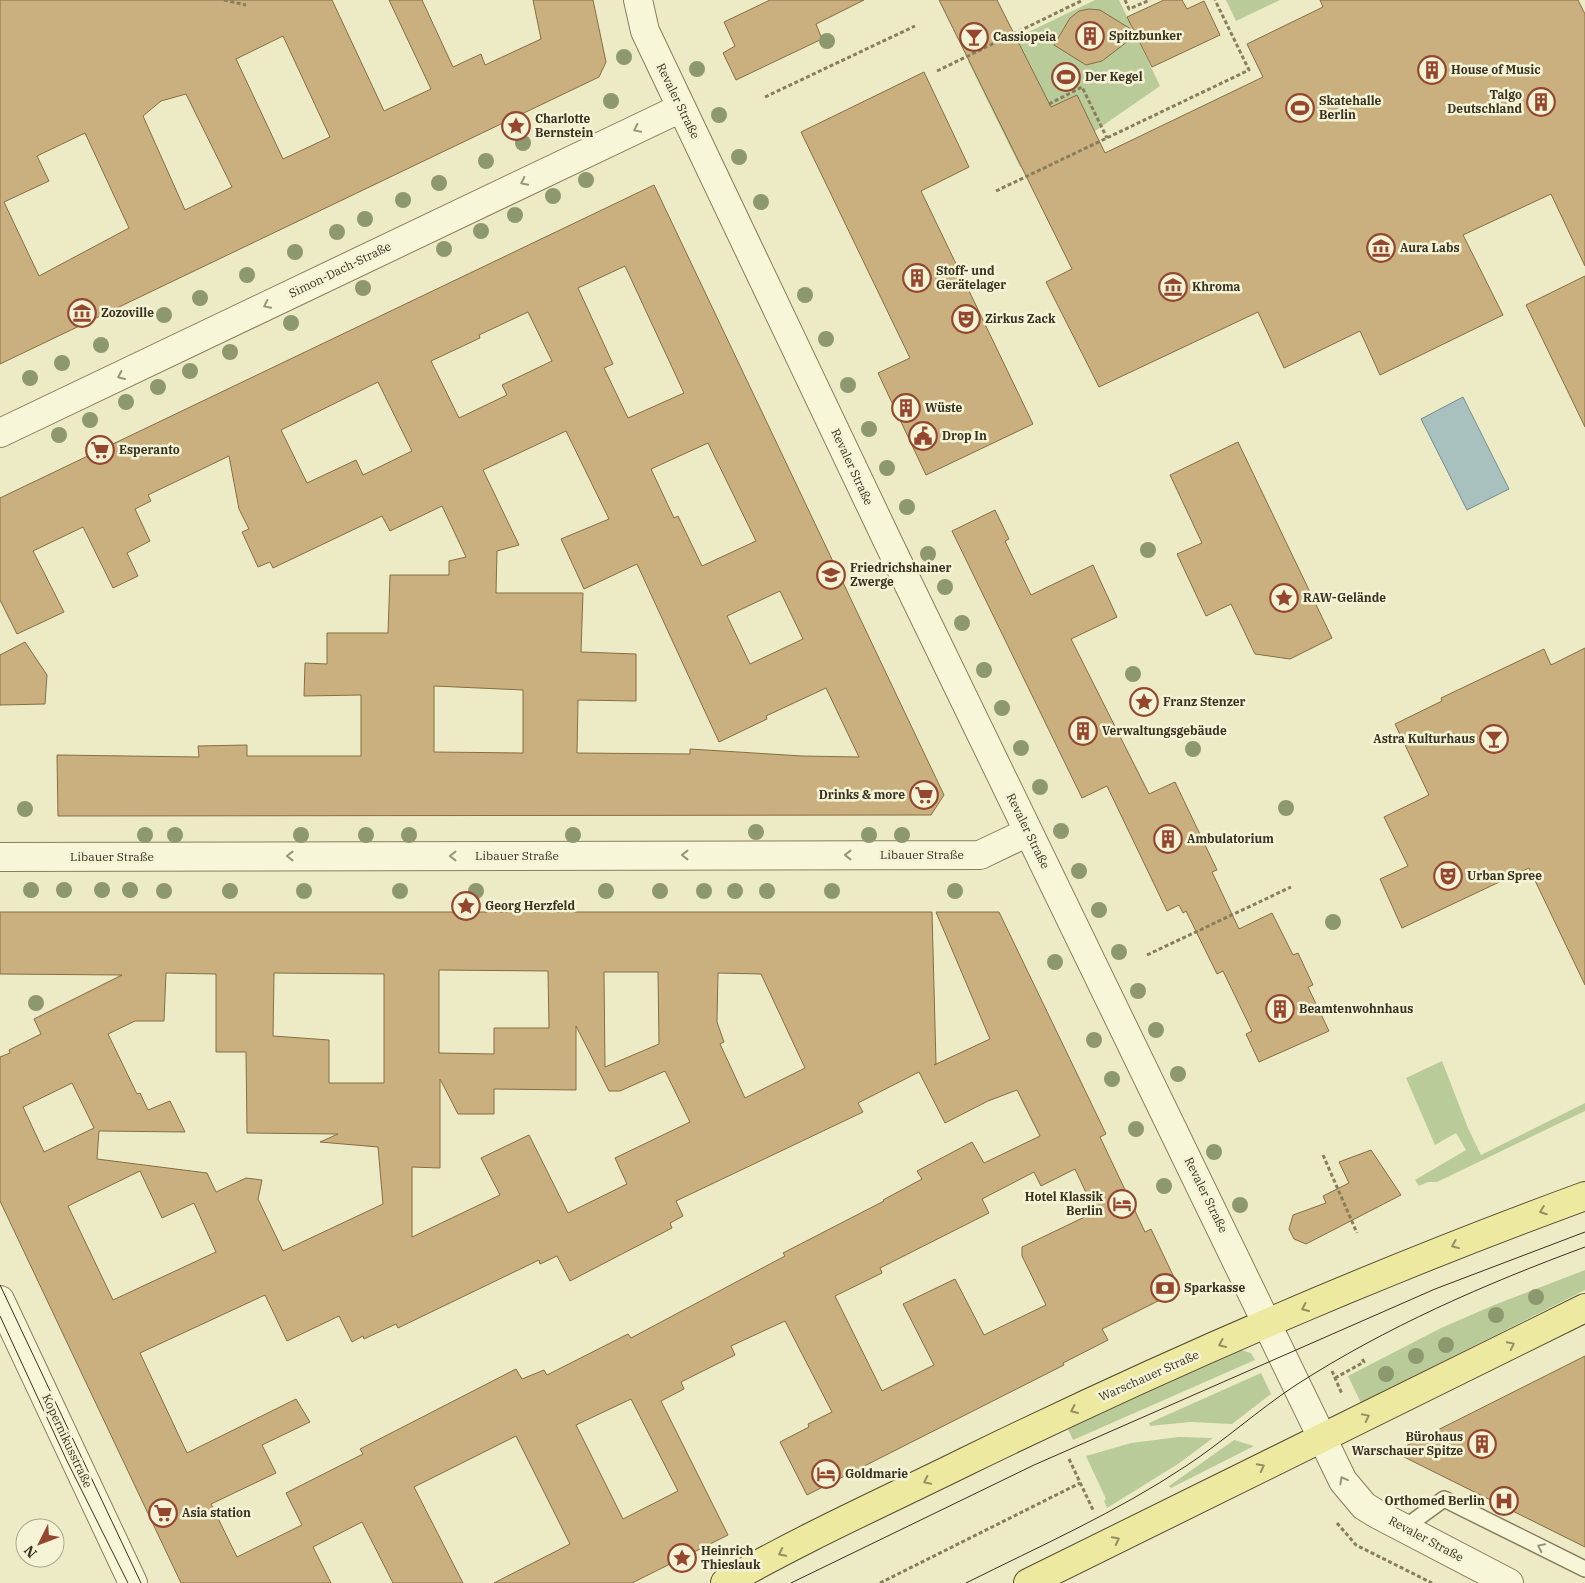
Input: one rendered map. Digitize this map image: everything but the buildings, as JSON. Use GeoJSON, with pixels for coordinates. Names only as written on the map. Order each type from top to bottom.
{"type":"FeatureCollection","features":[{"type":"Feature","properties":{"kind":"main road","name":"Warschauer Straße"},"geometry":{"type":"LineString","coordinates":[[725,1583],[814,1536],[1051,1420],[1267,1325],[1500,1227],[1585,1196]]}},
{"type":"Feature","properties":{"kind":"main road"},"geometry":{"type":"LineString","coordinates":[[1028,1583],[1585,1308]]}},
{"type":"Feature","properties":{"kind":"street","name":"Revaler Straße"},"geometry":{"type":"LineString","coordinates":[[638,0],[645,31],[681,108],[1028,832],[1349,1490],[1364,1506],[1509,1583]]}},
{"type":"Feature","properties":{"kind":"street","name":"Simon-Dach-Straße"},"geometry":{"type":"LineString","coordinates":[[0,434],[681,108]]}},
{"type":"Feature","properties":{"kind":"street","name":"Libauer Straße"},"geometry":{"type":"LineString","coordinates":[[0,857],[980,856],[1028,832]]}},
{"type":"Feature","properties":{"kind":"street","name":"Kopernikusstraße"},"geometry":{"type":"LineString","coordinates":[[0,1300],[134,1583]]}},
{"type":"Feature","properties":{"kind":"lane"},"geometry":{"type":"LineString","coordinates":[[1404,1528],[1444,1499],[1585,1569]]}},
{"type":"Feature","properties":{"kind":"path"},"geometry":{"type":"LineString","coordinates":[[224,0],[246,4]]}},
{"type":"Feature","properties":{"kind":"path"},"geometry":{"type":"LineString","coordinates":[[937,70],[1083,0]]}},
{"type":"Feature","properties":{"kind":"path"},"geometry":{"type":"LineString","coordinates":[[1125,0],[1129,9],[1150,0]]}},
{"type":"Feature","properties":{"kind":"path"},"geometry":{"type":"LineString","coordinates":[[996,191],[1249,70],[1215,0]]}},
{"type":"Feature","properties":{"kind":"path"},"geometry":{"type":"LineString","coordinates":[[765,97],[915,26]]}},
{"type":"Feature","properties":{"kind":"path"},"geometry":{"type":"LineString","coordinates":[[1050,104],[1082,87],[1107,138]]}},
{"type":"Feature","properties":{"kind":"path"},"geometry":{"type":"LineString","coordinates":[[1147,955],[1290,887]]}},
{"type":"Feature","properties":{"kind":"path"},"geometry":{"type":"LineString","coordinates":[[1323,1155],[1357,1233]]}},
{"type":"Feature","properties":{"kind":"path"},"geometry":{"type":"LineString","coordinates":[[1335,1378],[1364,1362],[1361,1357]]}},
{"type":"Feature","properties":{"kind":"path"},"geometry":{"type":"LineString","coordinates":[[1332,1371],[1346,1401]]}},
{"type":"Feature","properties":{"kind":"path"},"geometry":{"type":"LineString","coordinates":[[1068,1459],[1094,1512]]}},
{"type":"Feature","properties":{"kind":"path"},"geometry":{"type":"LineString","coordinates":[[880,1583],[1080,1483]]}},
{"type":"Feature","properties":{"kind":"green space","name":"Der Kegel"},"geometry":{"type":"Polygon","coordinates":[[[1095,0],[1119,0],[1160,86],[1095,131],[1020,167],[968,61],[1095,0]]]}},
{"type":"Feature","properties":{"kind":"green space"},"geometry":{"type":"Polygon","coordinates":[[[1226,0],[1280,0],[1236,21],[1226,0]]]}},
{"type":"Feature","properties":{"kind":"green space"},"geometry":{"type":"Polygon","coordinates":[[[1442,1061],[1468,1128],[1481,1155],[1585,1103],[1585,1111],[1437,1182],[1428,1182],[1419,1186],[1415,1180],[1466,1150],[1456,1133],[1435,1145],[1406,1078],[1442,1061]]]}},
{"type":"Feature","properties":{"kind":"green space"},"geometry":{"type":"Polygon","coordinates":[[[1585,1270],[1585,1290],[1361,1403],[1348,1376],[1441,1328],[1494,1305],[1585,1270]]]}},
{"type":"Feature","properties":{"kind":"green space"},"geometry":{"type":"Polygon","coordinates":[[[1241,1350],[1251,1353],[1255,1360],[1073,1440],[1067,1427],[1241,1350]]]}},
{"type":"Feature","properties":{"kind":"green space"},"geometry":{"type":"Polygon","coordinates":[[[1261,1373],[1271,1394],[1232,1424],[1190,1422],[1150,1426],[1149,1423],[1261,1373]]]}},
{"type":"Feature","properties":{"kind":"green space"},"geometry":{"type":"Polygon","coordinates":[[[1179,1437],[1213,1438],[1178,1464],[1107,1508],[1104,1501],[1106,1499],[1086,1456],[1131,1443],[1179,1437]]]}},
{"type":"Feature","properties":{"kind":"green space"},"geometry":{"type":"Polygon","coordinates":[[[1234,1440],[1254,1446],[1171,1488],[1169,1486],[1234,1440]]]}},
{"type":"Feature","properties":{"kind":"water"},"geometry":{"type":"Polygon","coordinates":[[[1463,397],[1509,489],[1467,510],[1421,419],[1463,397]]]}},
{"type":"Feature","properties":{"kind":"tram line"},"geometry":{"type":"LineString","coordinates":[[791,1583],[1034,1465],[1435,1289],[1585,1232]]}},
{"type":"Feature","properties":{"kind":"tram line"},"geometry":{"type":"LineString","coordinates":[[966,1583],[1078,1528],[1160,1483],[1296,1385],[1365,1344],[1473,1292],[1585,1247]]}},
{"type":"Feature","properties":{"kind":"tram line"},"geometry":{"type":"LineString","coordinates":[[0,1285],[141,1583]]}},
{"type":"Feature","properties":{"kind":"tram line"},"geometry":{"type":"LineString","coordinates":[[0,1316],[67,1461],[128,1583]]}},
{"type":"Feature","properties":{"kind":"place","name":"Spitzbunker"},"geometry":{"type":"Point","coordinates":[1090,36]}},
{"type":"Feature","properties":{"kind":"place","name":"Cassiopeia"},"geometry":{"type":"Point","coordinates":[974,37]}},
{"type":"Feature","properties":{"kind":"place","name":"House of Music"},"geometry":{"type":"Point","coordinates":[1432,70]}},
{"type":"Feature","properties":{"kind":"place","name":"Der Kegel"},"geometry":{"type":"Point","coordinates":[1066,77]}},
{"type":"Feature","properties":{"kind":"place","name":"Talgo Deutschland"},"geometry":{"type":"Point","coordinates":[1541,102]}},
{"type":"Feature","properties":{"kind":"place","name":"Skatehalle Berlin"},"geometry":{"type":"Point","coordinates":[1300,108]}},
{"type":"Feature","properties":{"kind":"place","name":"Charlotte Bernstein"},"geometry":{"type":"Point","coordinates":[516,126]}},
{"type":"Feature","properties":{"kind":"place","name":"Aura Labs"},"geometry":{"type":"Point","coordinates":[1381,248]}},
{"type":"Feature","properties":{"kind":"place","name":"Stoff- und Gerätelager"},"geometry":{"type":"Point","coordinates":[917,278]}},
{"type":"Feature","properties":{"kind":"place","name":"Khroma"},"geometry":{"type":"Point","coordinates":[1173,287]}},
{"type":"Feature","properties":{"kind":"place","name":"Zozoville"},"geometry":{"type":"Point","coordinates":[82,313]}},
{"type":"Feature","properties":{"kind":"place","name":"Zirkus Zack"},"geometry":{"type":"Point","coordinates":[966,319]}},
{"type":"Feature","properties":{"kind":"place","name":"Wüste"},"geometry":{"type":"Point","coordinates":[906,408]}},
{"type":"Feature","properties":{"kind":"place","name":"Drop In"},"geometry":{"type":"Point","coordinates":[923,436]}},
{"type":"Feature","properties":{"kind":"place","name":"Esperanto"},"geometry":{"type":"Point","coordinates":[100,450]}},
{"type":"Feature","properties":{"kind":"place","name":"Friedrichshainer Zwerge"},"geometry":{"type":"Point","coordinates":[831,575]}},
{"type":"Feature","properties":{"kind":"place","name":"RAW-Gelände"},"geometry":{"type":"Point","coordinates":[1284,598]}},
{"type":"Feature","properties":{"kind":"place","name":"Franz Stenzer"},"geometry":{"type":"Point","coordinates":[1144,702]}},
{"type":"Feature","properties":{"kind":"place","name":"Verwaltungsgebäude"},"geometry":{"type":"Point","coordinates":[1083,731]}},
{"type":"Feature","properties":{"kind":"place","name":"Astra Kulturhaus"},"geometry":{"type":"Point","coordinates":[1494,739]}},
{"type":"Feature","properties":{"kind":"place","name":"Drinks & more"},"geometry":{"type":"Point","coordinates":[924,795]}},
{"type":"Feature","properties":{"kind":"place","name":"Ambulatorium"},"geometry":{"type":"Point","coordinates":[1168,839]}},
{"type":"Feature","properties":{"kind":"place","name":"Urban Spree"},"geometry":{"type":"Point","coordinates":[1448,876]}},
{"type":"Feature","properties":{"kind":"place","name":"Georg Herzfeld"},"geometry":{"type":"Point","coordinates":[466,906]}},
{"type":"Feature","properties":{"kind":"place","name":"Beamtenwohnhaus"},"geometry":{"type":"Point","coordinates":[1280,1009]}},
{"type":"Feature","properties":{"kind":"place","name":"Hotel Klassik Berlin"},"geometry":{"type":"Point","coordinates":[1122,1204]}},
{"type":"Feature","properties":{"kind":"place","name":"Sparkasse"},"geometry":{"type":"Point","coordinates":[1165,1288]}},
{"type":"Feature","properties":{"kind":"place","name":"Bürohaus Warschauer Spitze"},"geometry":{"type":"Point","coordinates":[1482,1444]}},
{"type":"Feature","properties":{"kind":"place","name":"Goldmarie"},"geometry":{"type":"Point","coordinates":[826,1474]}},
{"type":"Feature","properties":{"kind":"place","name":"Orthomed Berlin"},"geometry":{"type":"Point","coordinates":[1504,1501]}},
{"type":"Feature","properties":{"kind":"place","name":"Asia station"},"geometry":{"type":"Point","coordinates":[163,1513]}},
{"type":"Feature","properties":{"kind":"place","name":"Heinrich Thieslauk"},"geometry":{"type":"Point","coordinates":[682,1558]}}]}
